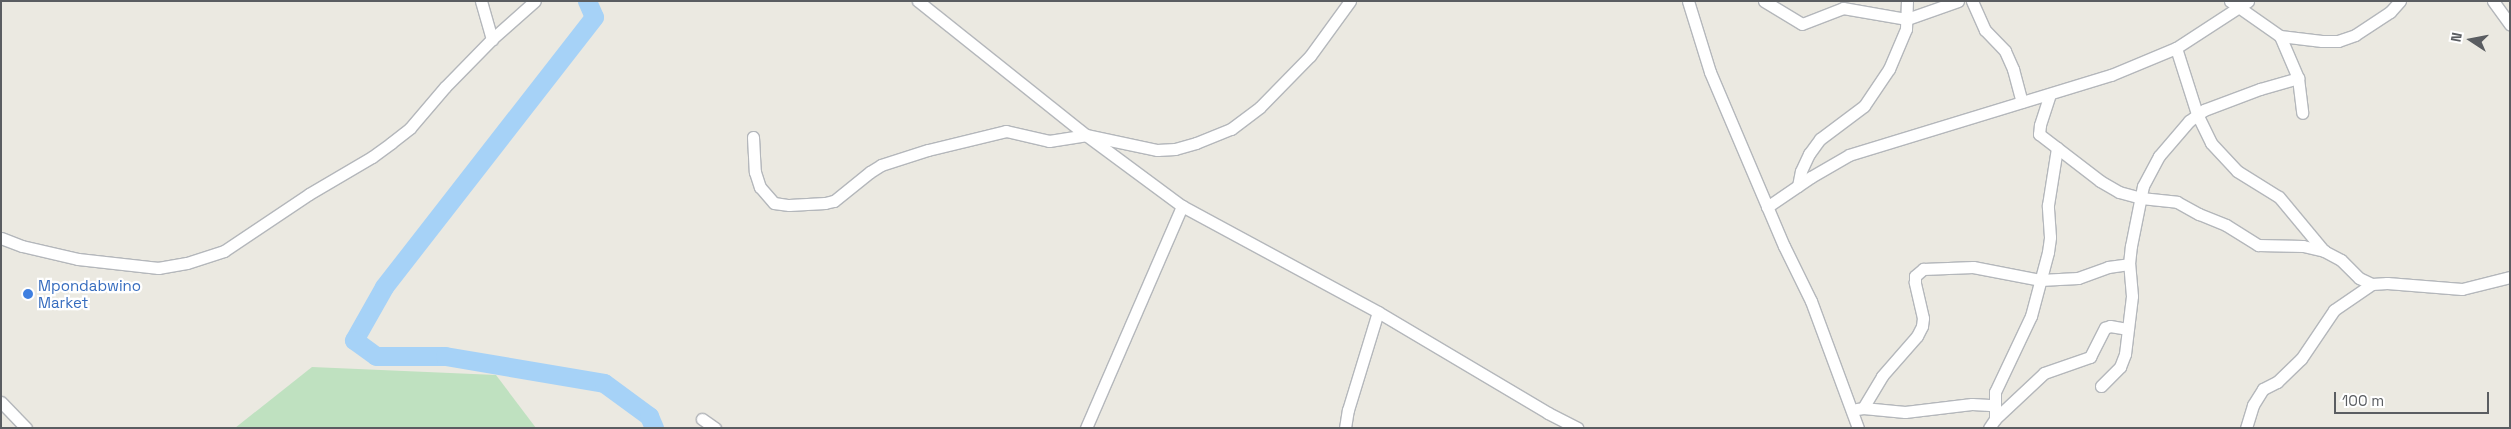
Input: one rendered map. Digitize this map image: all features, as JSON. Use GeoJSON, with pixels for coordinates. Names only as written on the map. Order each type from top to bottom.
{"type":"FeatureCollection","features":[{"type":"Feature","properties":{"kind":"street"},"geometry":{"type":"LineString","coordinates":[[481,1],[492,39]]}},
{"type":"Feature","properties":{"kind":"street"},"geometry":{"type":"LineString","coordinates":[[1,238],[22,246],[78,259],[129,266],[171,267],[216,255],[249,236],[310,194],[372,158],[390,144],[410,128],[445,87],[492,39],[535,1]]}},
{"type":"Feature","properties":{"kind":"street"},"geometry":{"type":"LineString","coordinates":[[918,1],[1086,135],[1182,206],[1378,312],[1548,413],[1577,428]]}},
{"type":"Feature","properties":{"kind":"street"},"geometry":{"type":"LineString","coordinates":[[753,137],[755,172],[760,187],[774,203],[789,205],[834,201],[881,165],[928,150],[1006,131],[1049,141],[1086,135],[1166,150],[1196,143],[1231,129],[1260,107],[1310,56],[1350,1]]}},
{"type":"Feature","properties":{"kind":"street"},"geometry":{"type":"LineString","coordinates":[[1688,1],[1710,72],[1767,207],[1811,301],[1858,409],[1858,428]]}},
{"type":"Feature","properties":{"kind":"street"},"geometry":{"type":"LineString","coordinates":[[1764,1],[1802,24],[1843,8],[1907,19],[1958,1]]}},
{"type":"Feature","properties":{"kind":"street"},"geometry":{"type":"LineString","coordinates":[[1798,186],[1804,162],[1820,139],[1855,115],[1871,97],[1890,69],[1902,40],[1907,19],[1907,1]]}},
{"type":"Feature","properties":{"kind":"street"},"geometry":{"type":"LineString","coordinates":[[1972,1],[1985,30],[2002,47],[2010,60],[2022,102]]}},
{"type":"Feature","properties":{"kind":"street"},"geometry":{"type":"LineString","coordinates":[[2280,36],[2338,40],[2355,35],[2390,12],[2400,1]]}},
{"type":"Feature","properties":{"kind":"street"},"geometry":{"type":"LineString","coordinates":[[2493,1],[2510,24]]}},
{"type":"Feature","properties":{"kind":"street"},"geometry":{"type":"LineString","coordinates":[[1767,207],[1849,156],[2111,75],[2176,48],[2239,3],[2280,36],[2298,78],[2302,113]]}},
{"type":"Feature","properties":{"kind":"street"},"geometry":{"type":"LineString","coordinates":[[2176,48],[2197,114],[2211,143],[2236,171],[2279,197],[2310,237],[2324,251]]}},
{"type":"Feature","properties":{"kind":"street"},"geometry":{"type":"LineString","coordinates":[[2102,386],[2123,362],[2132,296],[2129,264],[2146,178],[2159,156],[2171,140],[2197,114],[2218,103],[2298,78]]}},
{"type":"Feature","properties":{"kind":"street"},"geometry":{"type":"LineString","coordinates":[[2050,94],[2038,130],[2042,137],[2109,187],[2128,196],[2178,202],[2199,214],[2226,225],[2258,245],[2303,246],[2324,251],[2341,260],[2359,278],[2372,284],[2387,283],[2462,289],[2510,277]]}},
{"type":"Feature","properties":{"kind":"street"},"geometry":{"type":"LineString","coordinates":[[1992,423],[1998,385],[2031,316],[2040,280],[2050,237],[2048,205],[2057,148]]}},
{"type":"Feature","properties":{"kind":"street"},"geometry":{"type":"LineString","coordinates":[[1086,428],[1182,206]]}},
{"type":"Feature","properties":{"kind":"street"},"geometry":{"type":"LineString","coordinates":[[1858,409],[1882,376],[1917,336],[1922,326],[1923,318],[1915,282],[1919,272],[1930,268],[1973,268],[2040,280],[2078,278],[2108,267],[2129,264]]}},
{"type":"Feature","properties":{"kind":"street"},"geometry":{"type":"LineString","coordinates":[[2246,428],[2253,405],[2263,389],[2277,382],[2301,359],[2334,310],[2372,284]]}},
{"type":"Feature","properties":{"kind":"street"},"geometry":{"type":"LineString","coordinates":[[1345,428],[1348,410],[1378,312]]}},
{"type":"Feature","properties":{"kind":"street"},"geometry":{"type":"LineString","coordinates":[[1992,423],[2044,373],[2090,357],[2105,328],[2110,326],[2128,329]]}},
{"type":"Feature","properties":{"kind":"street"},"geometry":{"type":"LineString","coordinates":[[1,402],[26,428]]}},
{"type":"Feature","properties":{"kind":"street"},"geometry":{"type":"LineString","coordinates":[[1858,409],[1905,412],[1972,404],[1994,404]]}},
{"type":"Feature","properties":{"kind":"street"},"geometry":{"type":"LineString","coordinates":[[702,419],[715,428]]}},
{"type":"Feature","properties":{"kind":"green space"},"geometry":{"type":"Polygon","coordinates":[[[312,367],[496,375],[536,428],[235,428],[312,367]]]}},
{"type":"Feature","properties":{"kind":"waterway"},"geometry":{"type":"LineString","coordinates":[[587,1],[594,17],[384,287],[354,340],[376,356],[445,356],[604,383],[649,416],[654,428]]}},
{"type":"Feature","properties":{"kind":"place","name":"Mpondabwino Market"},"geometry":{"type":"Point","coordinates":[28,294]}}]}
